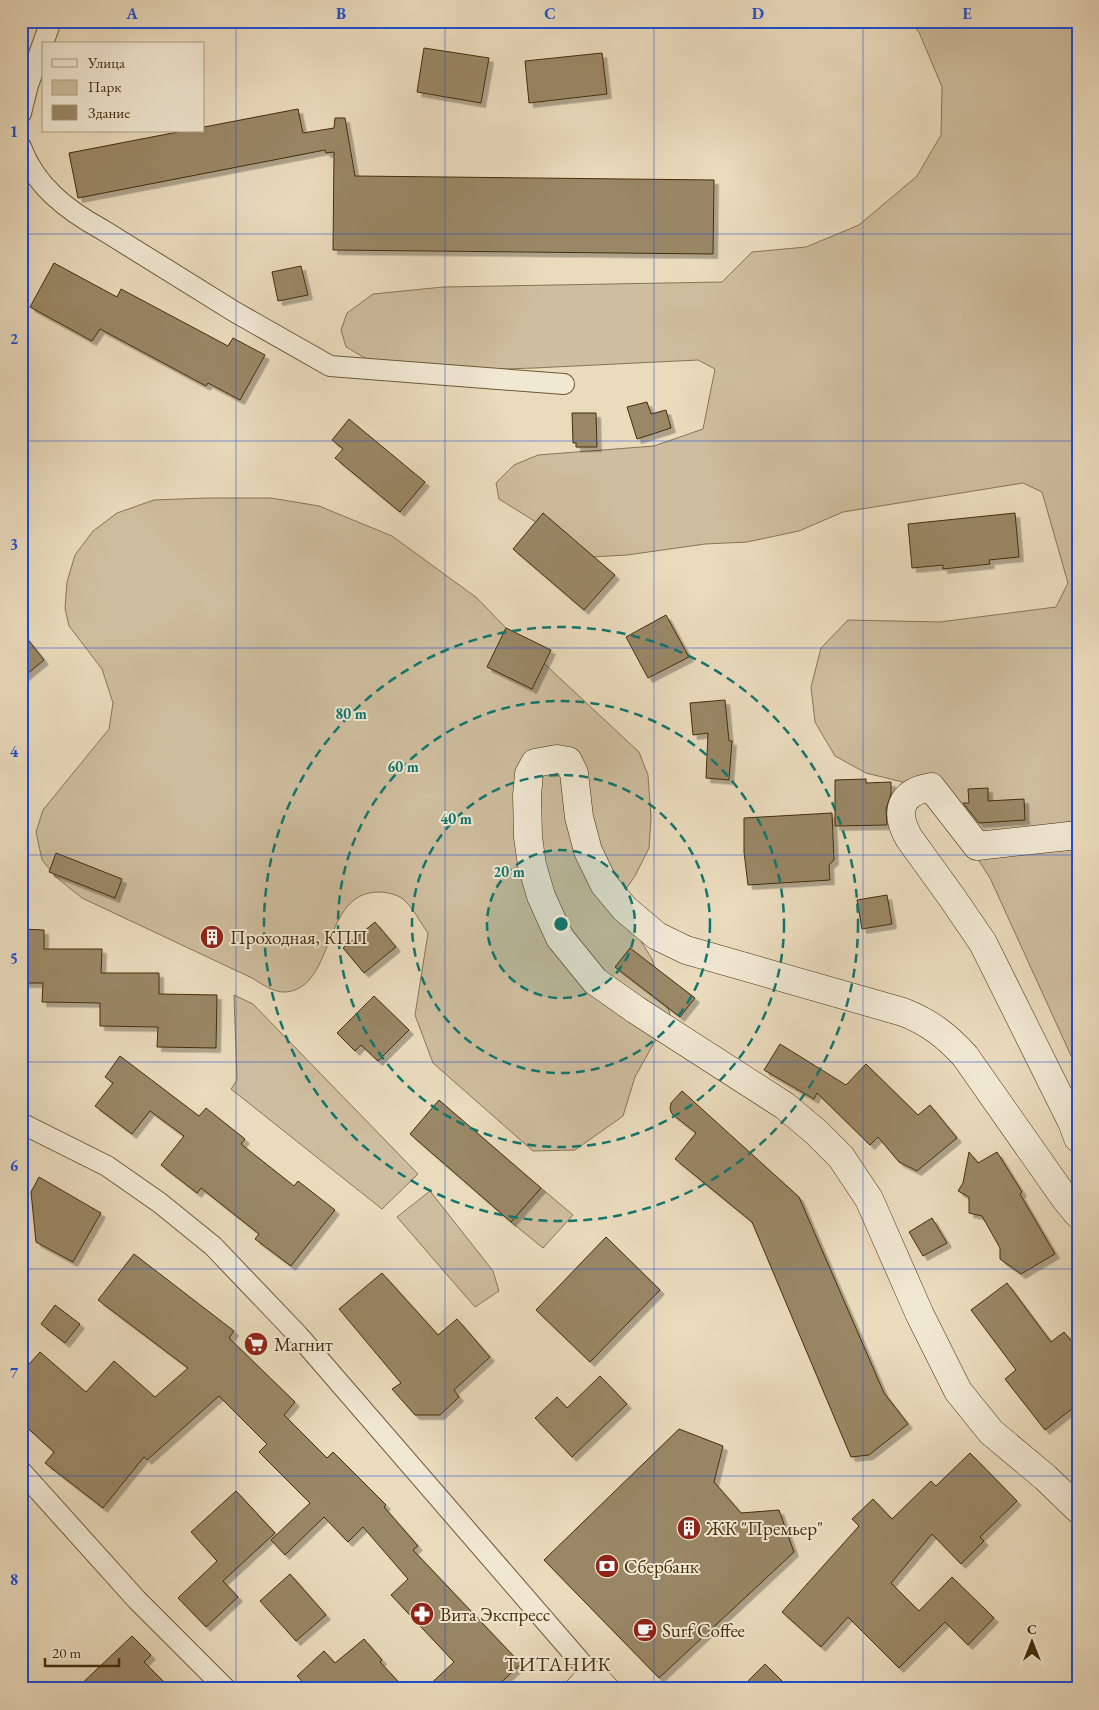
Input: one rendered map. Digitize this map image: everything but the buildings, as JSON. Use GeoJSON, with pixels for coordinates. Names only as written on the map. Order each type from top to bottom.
{"type":"FeatureCollection","features":[{"type":"Feature","properties":{"kind":"street"},"geometry":{"type":"LineString","coordinates":[[43,42],[51,21]]}},
{"type":"Feature","properties":{"kind":"street"},"geometry":{"type":"LineString","coordinates":[[21,113],[28,85],[42,46]]}},
{"type":"Feature","properties":{"kind":"street"},"geometry":{"type":"LineString","coordinates":[[21,147],[27,164],[52,195],[81,218],[235,312],[330,366],[564,384]]}},
{"type":"Feature","properties":{"kind":"street"},"geometry":{"type":"LineString","coordinates":[[1078,1214],[965,1056],[952,1041],[938,1030],[920,1018],[903,1012],[686,950],[658,936],[625,909],[604,884],[588,851],[579,817],[574,772],[568,761],[557,759],[543,760],[535,763],[529,774],[527,795],[532,864],[541,896],[560,938],[595,981],[636,1010],[786,1106],[841,1157],[869,1200],[924,1323],[958,1391],[991,1432],[1046,1478],[1078,1509]]}},
{"type":"Feature","properties":{"kind":"street"},"geometry":{"type":"LineString","coordinates":[[1078,835],[977,846],[931,786],[916,791],[904,800],[900,813],[903,827],[983,943],[1072,1122],[1078,1138]]}},
{"type":"Feature","properties":{"kind":"street"},"geometry":{"type":"LineString","coordinates":[[21,1123],[107,1166],[160,1203],[213,1246],[298,1335],[592,1684]]}},
{"type":"Feature","properties":{"kind":"street"},"geometry":{"type":"LineString","coordinates":[[21,1471],[137,1600],[226,1689]]}},
{"type":"Feature","properties":{"kind":"green space"},"geometry":{"type":"Polygon","coordinates":[[[908,21],[1078,21],[1078,1071],[990,878],[942,803],[907,783],[866,773],[835,756],[815,722],[811,687],[821,648],[848,620],[940,622],[1056,607],[1068,583],[1042,492],[1023,483],[843,512],[799,531],[747,542],[705,544],[627,555],[592,557],[499,499],[496,483],[514,465],[538,455],[654,446],[703,429],[715,369],[698,360],[447,371],[367,359],[346,347],[341,330],[347,313],[373,294],[443,287],[722,282],[752,252],[806,247],[859,225],[917,176],[941,135],[942,87],[919,32],[908,21]]]}},
{"type":"Feature","properties":{"kind":"green space"},"geometry":{"type":"Polygon","coordinates":[[[271,498],[319,506],[392,536],[477,598],[506,628],[639,752],[648,775],[651,817],[649,848],[635,876],[617,902],[652,959],[670,1014],[635,1077],[623,1116],[575,1150],[533,1151],[433,1063],[415,1015],[428,933],[410,907],[400,897],[384,892],[360,896],[347,907],[337,923],[313,974],[302,986],[282,992],[268,988],[252,978],[82,898],[56,877],[42,860],[36,832],[43,810],[109,729],[113,703],[102,669],[69,626],[65,608],[67,582],[75,555],[93,531],[117,513],[154,500],[271,498]]]}},
{"type":"Feature","properties":{"kind":"green space"},"geometry":{"type":"Polygon","coordinates":[[[234,995],[253,1004],[418,1174],[382,1209],[231,1089],[237,1080],[234,995]]]}},
{"type":"Feature","properties":{"kind":"green space"},"geometry":{"type":"Polygon","coordinates":[[[541,1188],[573,1215],[543,1248],[511,1222],[541,1188]]]}},
{"type":"Feature","properties":{"kind":"green space"},"geometry":{"type":"Polygon","coordinates":[[[430,1191],[493,1271],[499,1291],[475,1307],[397,1217],[430,1191]]]}},
{"type":"Feature","properties":{"kind":"place","name":"Проходная, КПП"},"geometry":{"type":"Point","coordinates":[212,937]}},
{"type":"Feature","properties":{"kind":"place","name":"Магнит"},"geometry":{"type":"Point","coordinates":[256,1344]}},
{"type":"Feature","properties":{"kind":"place","name":"ЖК \"Премьер\""},"geometry":{"type":"Point","coordinates":[689,1528]}},
{"type":"Feature","properties":{"kind":"place","name":"Сбербанк"},"geometry":{"type":"Point","coordinates":[607,1566]}},
{"type":"Feature","properties":{"kind":"place","name":"Вита Экспресс"},"geometry":{"type":"Point","coordinates":[422,1614]}},
{"type":"Feature","properties":{"kind":"place","name":"Surf Coffee"},"geometry":{"type":"Point","coordinates":[645,1630]}},
{"type":"Feature","properties":{"kind":"district","name":"ТИТАНИК"},"geometry":{"type":"Point","coordinates":[558,1664]}}]}
